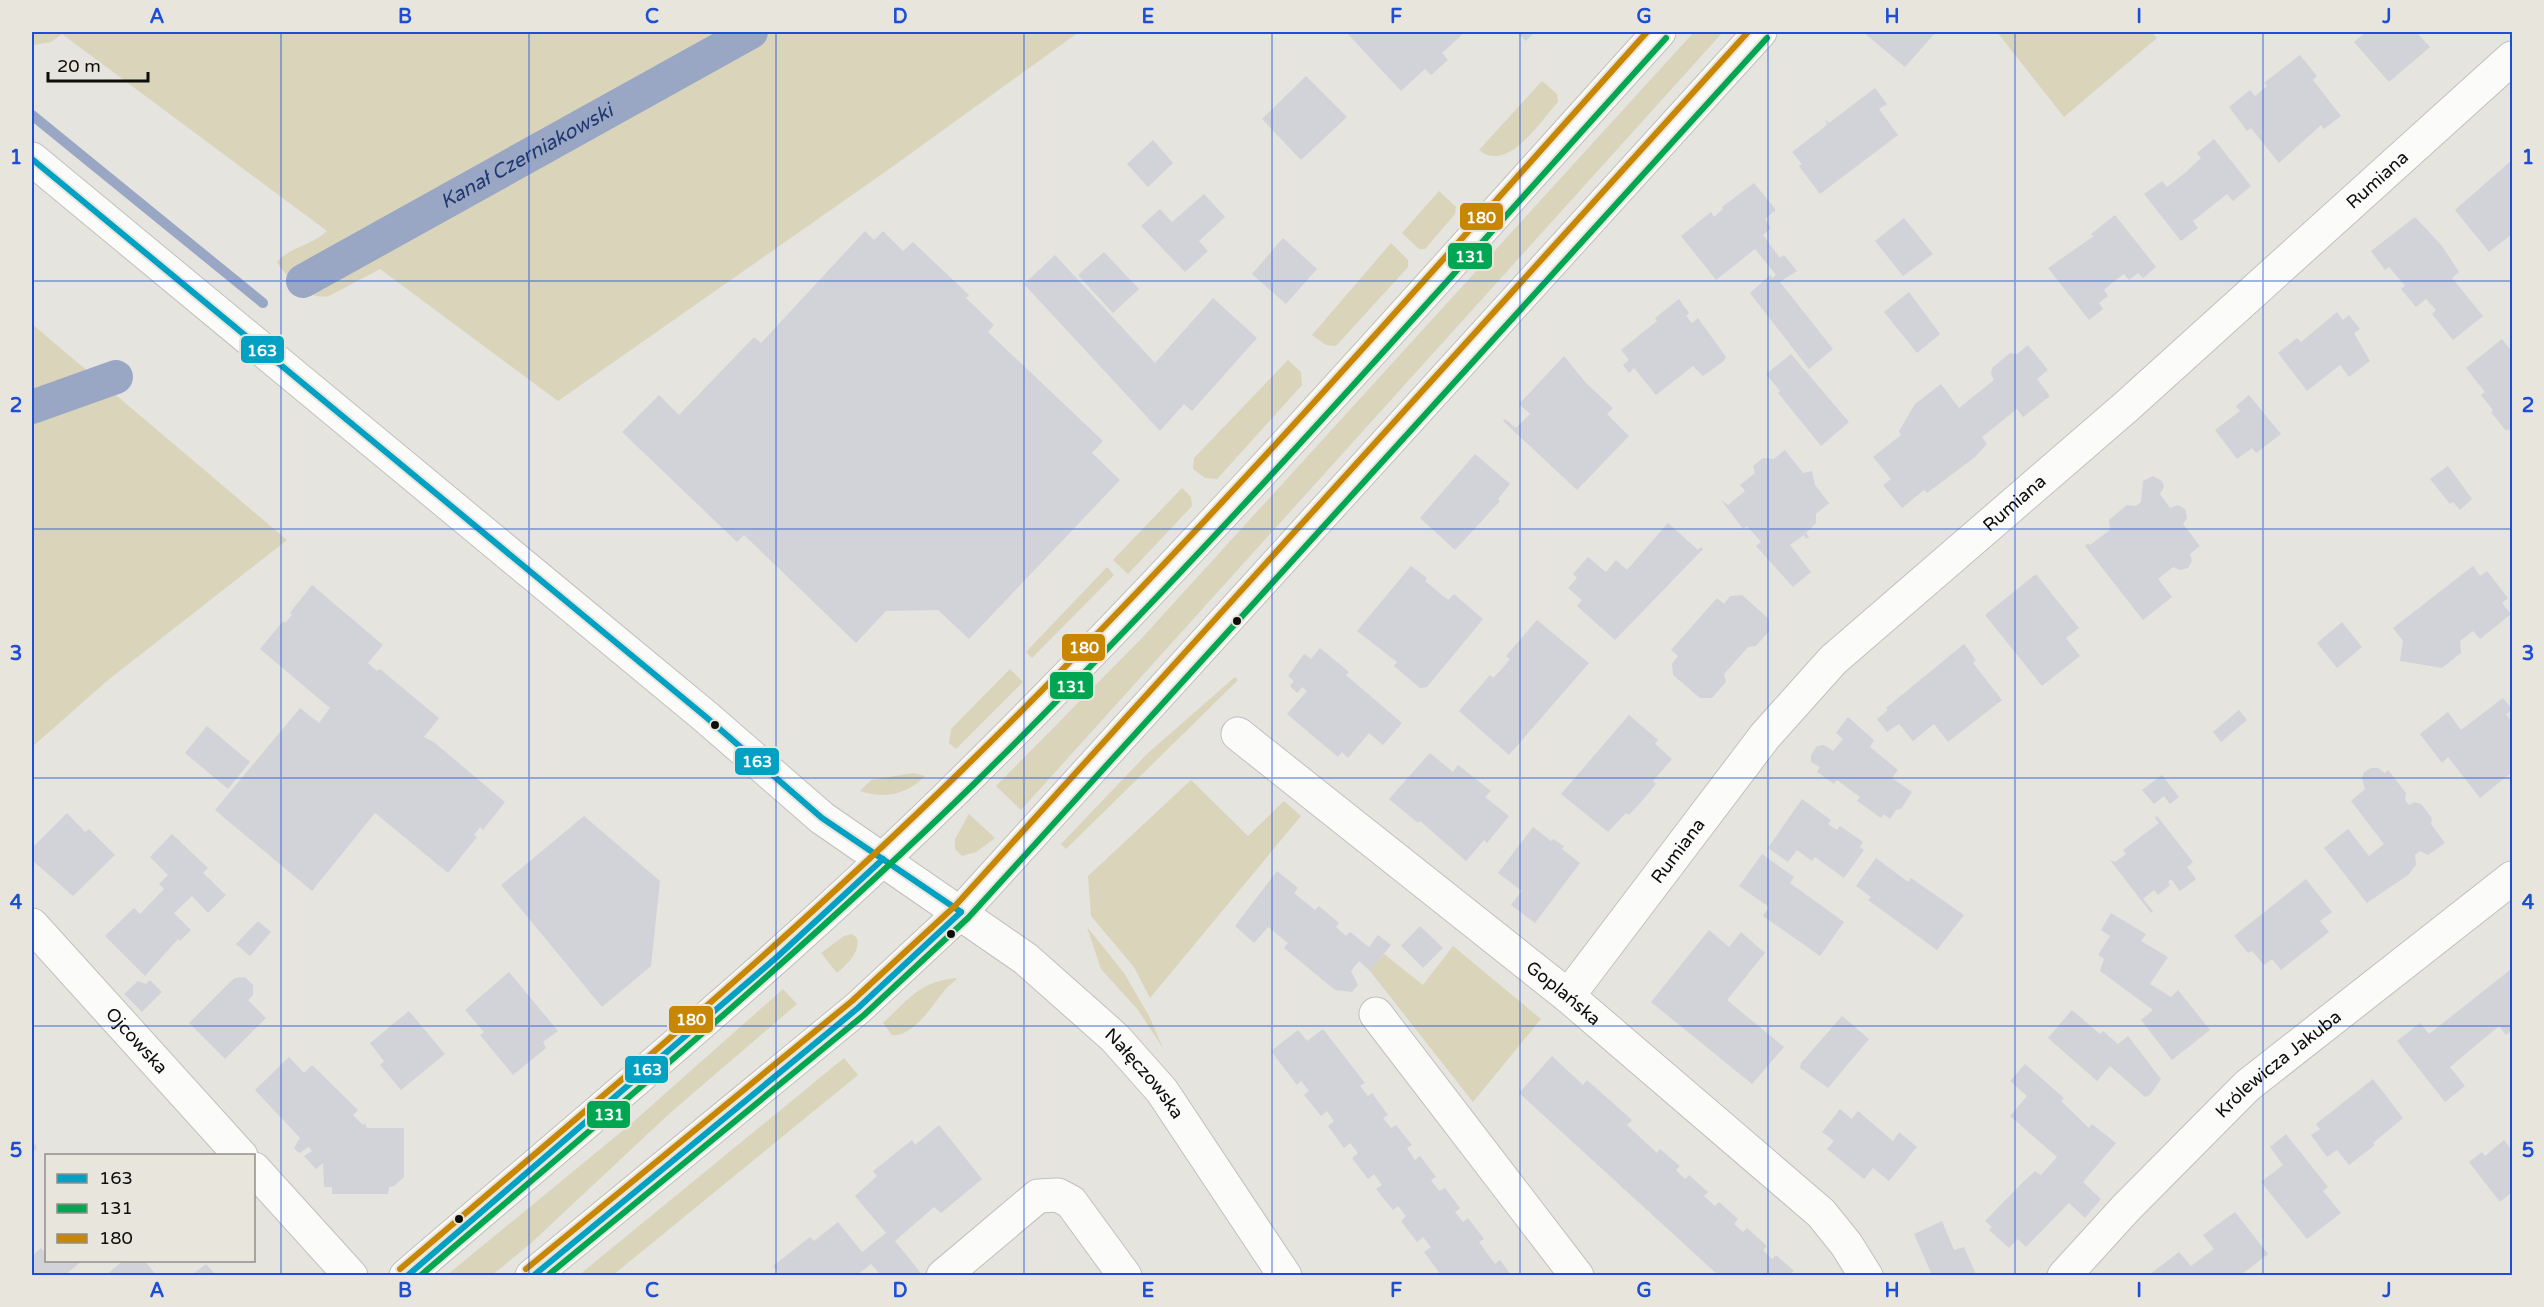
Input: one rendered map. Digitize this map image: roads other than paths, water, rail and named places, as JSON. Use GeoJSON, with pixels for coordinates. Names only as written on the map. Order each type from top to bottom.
{"type":"FeatureCollection","features":[{"type":"Feature","properties":{"kind":"street"},"geometry":{"type":"LineString","coordinates":[[406,1275],[777,957],[883,859],[1082,662],[1208,530],[1659,32]]}},
{"type":"Feature","properties":{"kind":"street"},"geometry":{"type":"LineString","coordinates":[[532,1275],[858,1008],[961,912],[1284,559],[1760,32]]}},
{"type":"Feature","properties":{"kind":"street","name":"Rumiana"},"geometry":{"type":"LineString","coordinates":[[1568,996],[1765,736],[1833,660],[2127,405],[2512,58]]}},
{"type":"Feature","properties":{"kind":"street","name":"Nałęczowska"},"geometry":{"type":"LineString","coordinates":[[32,159],[706,717],[822,818],[1026,959],[1115,1038],[1162,1091],[1285,1275]]}},
{"type":"Feature","properties":{"kind":"street","name":"Goplańska"},"geometry":{"type":"LineString","coordinates":[[1238,734],[1568,996],[1821,1213],[1846,1244],[1866,1275]]}},
{"type":"Feature","properties":{"kind":"street","name":"Królewicza Jakuba"},"geometry":{"type":"LineString","coordinates":[[2064,1275],[2126,1208],[2247,1086],[2512,878]]}},
{"type":"Feature","properties":{"kind":"street","name":"Ojcowska"},"geometry":{"type":"LineString","coordinates":[[32,925],[241,1154]]}},
{"type":"Feature","properties":{"kind":"street"},"geometry":{"type":"LineString","coordinates":[[1376,1014],[1577,1275]]}},
{"type":"Feature","properties":{"kind":"street"},"geometry":{"type":"LineString","coordinates":[[255,1170],[351,1275]]}},
{"type":"Feature","properties":{"kind":"street"},"geometry":{"type":"LineString","coordinates":[[943,1275],[1038,1196],[1058,1195],[1071,1202],[1125,1275]]}},
{"type":"Feature","properties":{"kind":"waterway","name":"Kanał Czerniakowski"},"geometry":{"type":"LineString","coordinates":[[303,281],[751,32]]}},
{"type":"Feature","properties":{"kind":"waterway"},"geometry":{"type":"LineString","coordinates":[[32,115],[263,303]]}},
{"type":"Feature","properties":{"kind":"waterway","name":"Kanał Czerniakowski"},"geometry":{"type":"LineString","coordinates":[[32,407],[116,377]]}}]}
